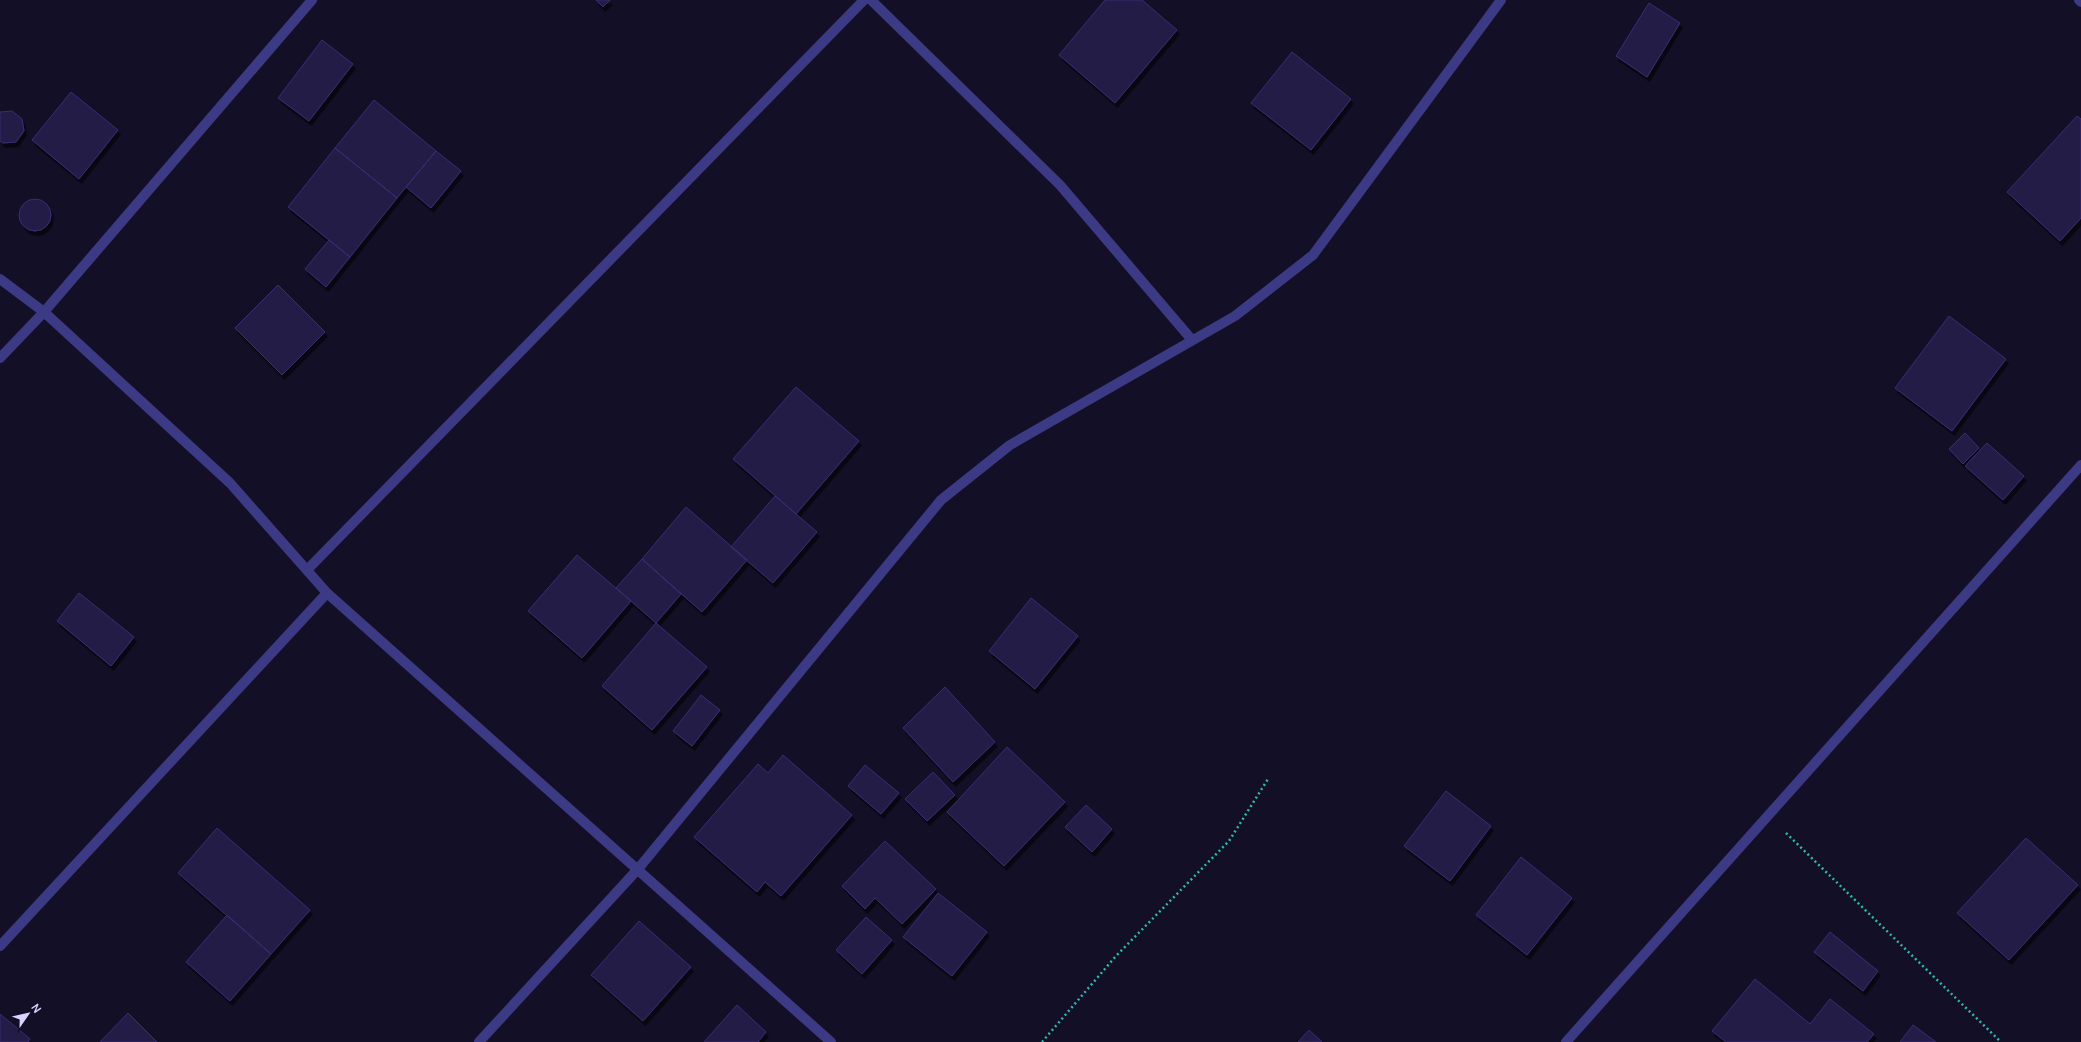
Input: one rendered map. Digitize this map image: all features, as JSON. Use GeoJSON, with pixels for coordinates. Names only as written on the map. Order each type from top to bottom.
{"type":"FeatureCollection","features":[{"type":"Feature","properties":{"kind":"street"},"geometry":{"type":"LineString","coordinates":[[0,358],[44,312],[312,0]]}},
{"type":"Feature","properties":{"kind":"street"},"geometry":{"type":"LineString","coordinates":[[307,570],[864,0]]}},
{"type":"Feature","properties":{"kind":"street"},"geometry":{"type":"LineString","coordinates":[[871,0],[1060,185],[1192,340]]}},
{"type":"Feature","properties":{"kind":"street"},"geometry":{"type":"LineString","coordinates":[[479,1042],[638,868],[941,500],[1010,445],[1235,316],[1313,255],[1501,0]]}},
{"type":"Feature","properties":{"kind":"street"},"geometry":{"type":"LineString","coordinates":[[0,279],[44,312],[230,483],[327,593],[638,868],[831,1042]]}},
{"type":"Feature","properties":{"kind":"street"},"geometry":{"type":"LineString","coordinates":[[1566,1042],[2081,465]]}},
{"type":"Feature","properties":{"kind":"street"},"geometry":{"type":"LineString","coordinates":[[0,946],[327,593]]}},
{"type":"Feature","properties":{"kind":"path"},"geometry":{"type":"LineString","coordinates":[[1042,1042],[1116,956],[1228,841],[1268,779]]}},
{"type":"Feature","properties":{"kind":"path"},"geometry":{"type":"LineString","coordinates":[[1768,816],[2001,1042]]}},
{"type":"Feature","properties":{"kind":"building"},"geometry":{"type":"Polygon","coordinates":[[[596,0],[610,0],[603,7],[596,0]]]}},
{"type":"Feature","properties":{"kind":"building"},"geometry":{"type":"Polygon","coordinates":[[[1105,0],[1142,0],[1177,30],[1115,103],[1059,55],[1105,0]]]}},
{"type":"Feature","properties":{"kind":"building"},"geometry":{"type":"Polygon","coordinates":[[[1649,3],[1680,23],[1647,77],[1616,56],[1649,3]]]}},
{"type":"Feature","properties":{"kind":"building"},"geometry":{"type":"Polygon","coordinates":[[[322,40],[353,64],[309,121],[278,98],[322,40]]]}},
{"type":"Feature","properties":{"kind":"building"},"geometry":{"type":"Polygon","coordinates":[[[1292,52],[1351,99],[1311,150],[1251,103],[1292,52]]]}},
{"type":"Feature","properties":{"kind":"building"},"geometry":{"type":"Polygon","coordinates":[[[71,92],[118,130],[79,179],[32,140],[71,92]]]}},
{"type":"Feature","properties":{"kind":"building"},"geometry":{"type":"Polygon","coordinates":[[[374,100],[436,151],[397,198],[335,148],[374,100]]]}},
{"type":"Feature","properties":{"kind":"building"},"geometry":{"type":"Polygon","coordinates":[[[12,111],[22,119],[24,131],[16,142],[3,143],[0,141],[0,112],[12,111]]]}},
{"type":"Feature","properties":{"kind":"building"},"geometry":{"type":"Polygon","coordinates":[[[2077,116],[2081,119],[2081,218],[2060,241],[2007,192],[2077,116]]]}},
{"type":"Feature","properties":{"kind":"building"},"geometry":{"type":"Polygon","coordinates":[[[335,148],[397,198],[350,257],[288,207],[335,148]]]}},
{"type":"Feature","properties":{"kind":"building"},"geometry":{"type":"Polygon","coordinates":[[[436,151],[461,171],[431,208],[406,187],[436,151]]]}},
{"type":"Feature","properties":{"kind":"building"},"geometry":{"type":"Polygon","coordinates":[[[32,199],[38,199],[48,206],[51,215],[50,221],[44,228],[38,231],[32,231],[22,224],[19,218],[19,212],[26,202],[32,199]]]}},
{"type":"Feature","properties":{"kind":"building"},"geometry":{"type":"Polygon","coordinates":[[[329,240],[350,257],[326,287],[305,269],[329,240]]]}},
{"type":"Feature","properties":{"kind":"building"},"geometry":{"type":"Polygon","coordinates":[[[278,285],[325,332],[282,375],[235,328],[278,285]]]}},
{"type":"Feature","properties":{"kind":"building"},"geometry":{"type":"Polygon","coordinates":[[[1949,316],[2006,359],[1952,431],[1895,388],[1949,316]]]}},
{"type":"Feature","properties":{"kind":"building"},"geometry":{"type":"Polygon","coordinates":[[[796,387],[859,441],[796,514],[733,459],[796,387]]]}},
{"type":"Feature","properties":{"kind":"building"},"geometry":{"type":"Polygon","coordinates":[[[1965,433],[1979,448],[1963,464],[1949,449],[1965,433]]]}},
{"type":"Feature","properties":{"kind":"building"},"geometry":{"type":"Polygon","coordinates":[[[1987,443],[2024,476],[2003,500],[1965,466],[1987,443]]]}},
{"type":"Feature","properties":{"kind":"building"},"geometry":{"type":"Polygon","coordinates":[[[775,496],[817,532],[773,583],[731,547],[775,496]]]}},
{"type":"Feature","properties":{"kind":"building"},"geometry":{"type":"Polygon","coordinates":[[[686,507],[747,560],[702,612],[642,559],[686,507]]]}},
{"type":"Feature","properties":{"kind":"building"},"geometry":{"type":"Polygon","coordinates":[[[577,555],[631,601],[582,658],[528,611],[577,555]]]}},
{"type":"Feature","properties":{"kind":"building"},"geometry":{"type":"Polygon","coordinates":[[[642,559],[681,594],[656,623],[616,588],[642,559]]]}},
{"type":"Feature","properties":{"kind":"building"},"geometry":{"type":"Polygon","coordinates":[[[79,593],[134,637],[111,666],[57,621],[79,593]]]}},
{"type":"Feature","properties":{"kind":"building"},"geometry":{"type":"Polygon","coordinates":[[[1031,598],[1078,636],[1035,689],[989,651],[1031,598]]]}},
{"type":"Feature","properties":{"kind":"building"},"geometry":{"type":"Polygon","coordinates":[[[656,623],[707,667],[652,730],[602,686],[656,623]]]}},
{"type":"Feature","properties":{"kind":"building"},"geometry":{"type":"Polygon","coordinates":[[[945,687],[995,742],[953,782],[903,728],[945,687]]]}},
{"type":"Feature","properties":{"kind":"building"},"geometry":{"type":"Polygon","coordinates":[[[701,695],[720,710],[692,746],[673,731],[701,695]]]}},
{"type":"Feature","properties":{"kind":"building"},"geometry":{"type":"Polygon","coordinates":[[[1007,747],[1065,802],[1004,866],[947,812],[1007,747]]]}},
{"type":"Feature","properties":{"kind":"building"},"geometry":{"type":"Polygon","coordinates":[[[783,755],[852,815],[781,896],[765,882],[757,892],[694,837],[758,764],[768,773],[783,755]]]}},
{"type":"Feature","properties":{"kind":"building"},"geometry":{"type":"Polygon","coordinates":[[[865,765],[899,793],[881,814],[848,786],[865,765]]]}},
{"type":"Feature","properties":{"kind":"building"},"geometry":{"type":"Polygon","coordinates":[[[933,772],[955,795],[927,821],[905,799],[933,772]]]}},
{"type":"Feature","properties":{"kind":"building"},"geometry":{"type":"Polygon","coordinates":[[[1446,791],[1491,826],[1450,881],[1404,846],[1446,791]]]}},
{"type":"Feature","properties":{"kind":"building"},"geometry":{"type":"Polygon","coordinates":[[[1086,805],[1112,829],[1092,852],[1065,827],[1086,805]]]}},
{"type":"Feature","properties":{"kind":"building"},"geometry":{"type":"Polygon","coordinates":[[[217,828],[310,910],[271,954],[178,873],[217,828]]]}},
{"type":"Feature","properties":{"kind":"building"},"geometry":{"type":"Polygon","coordinates":[[[2026,838],[2078,885],[2009,960],[1957,913],[2026,838]]]}},
{"type":"Feature","properties":{"kind":"building"},"geometry":{"type":"Polygon","coordinates":[[[885,841],[936,889],[902,924],[875,898],[865,909],[842,886],[885,841]]]}},
{"type":"Feature","properties":{"kind":"building"},"geometry":{"type":"Polygon","coordinates":[[[1521,857],[1572,898],[1527,955],[1476,915],[1521,857]]]}},
{"type":"Feature","properties":{"kind":"building"},"geometry":{"type":"Polygon","coordinates":[[[938,893],[987,932],[952,976],[903,937],[938,893]]]}},
{"type":"Feature","properties":{"kind":"building"},"geometry":{"type":"Polygon","coordinates":[[[227,915],[271,954],[230,1001],[186,962],[227,915]]]}},
{"type":"Feature","properties":{"kind":"building"},"geometry":{"type":"Polygon","coordinates":[[[866,917],[892,940],[862,974],[836,950],[866,917]]]}},
{"type":"Feature","properties":{"kind":"building"},"geometry":{"type":"Polygon","coordinates":[[[639,921],[691,967],[643,1021],[591,975],[639,921]]]}},
{"type":"Feature","properties":{"kind":"building"},"geometry":{"type":"Polygon","coordinates":[[[1830,932],[1878,971],[1863,991],[1814,952],[1830,932]]]}},
{"type":"Feature","properties":{"kind":"building"},"geometry":{"type":"Polygon","coordinates":[[[1755,979],[1810,1024],[1830,999],[1874,1034],[1867,1042],[1726,1042],[1712,1031],[1755,979]]]}},
{"type":"Feature","properties":{"kind":"building"},"geometry":{"type":"Polygon","coordinates":[[[737,1005],[766,1032],[758,1042],[704,1042],[737,1005]]]}},
{"type":"Feature","properties":{"kind":"building"},"geometry":{"type":"Polygon","coordinates":[[[128,1013],[157,1042],[100,1042],[128,1013]]]}},
{"type":"Feature","properties":{"kind":"building"},"geometry":{"type":"Polygon","coordinates":[[[0,1014],[30,1039],[28,1042],[0,1042],[0,1014]]]}},
{"type":"Feature","properties":{"kind":"building"},"geometry":{"type":"Polygon","coordinates":[[[1913,1025],[1936,1042],[1900,1042],[1913,1025]]]}},
{"type":"Feature","properties":{"kind":"building"},"geometry":{"type":"Polygon","coordinates":[[[1309,1030],[1322,1042],[1298,1042],[1309,1030]]]}}]}
